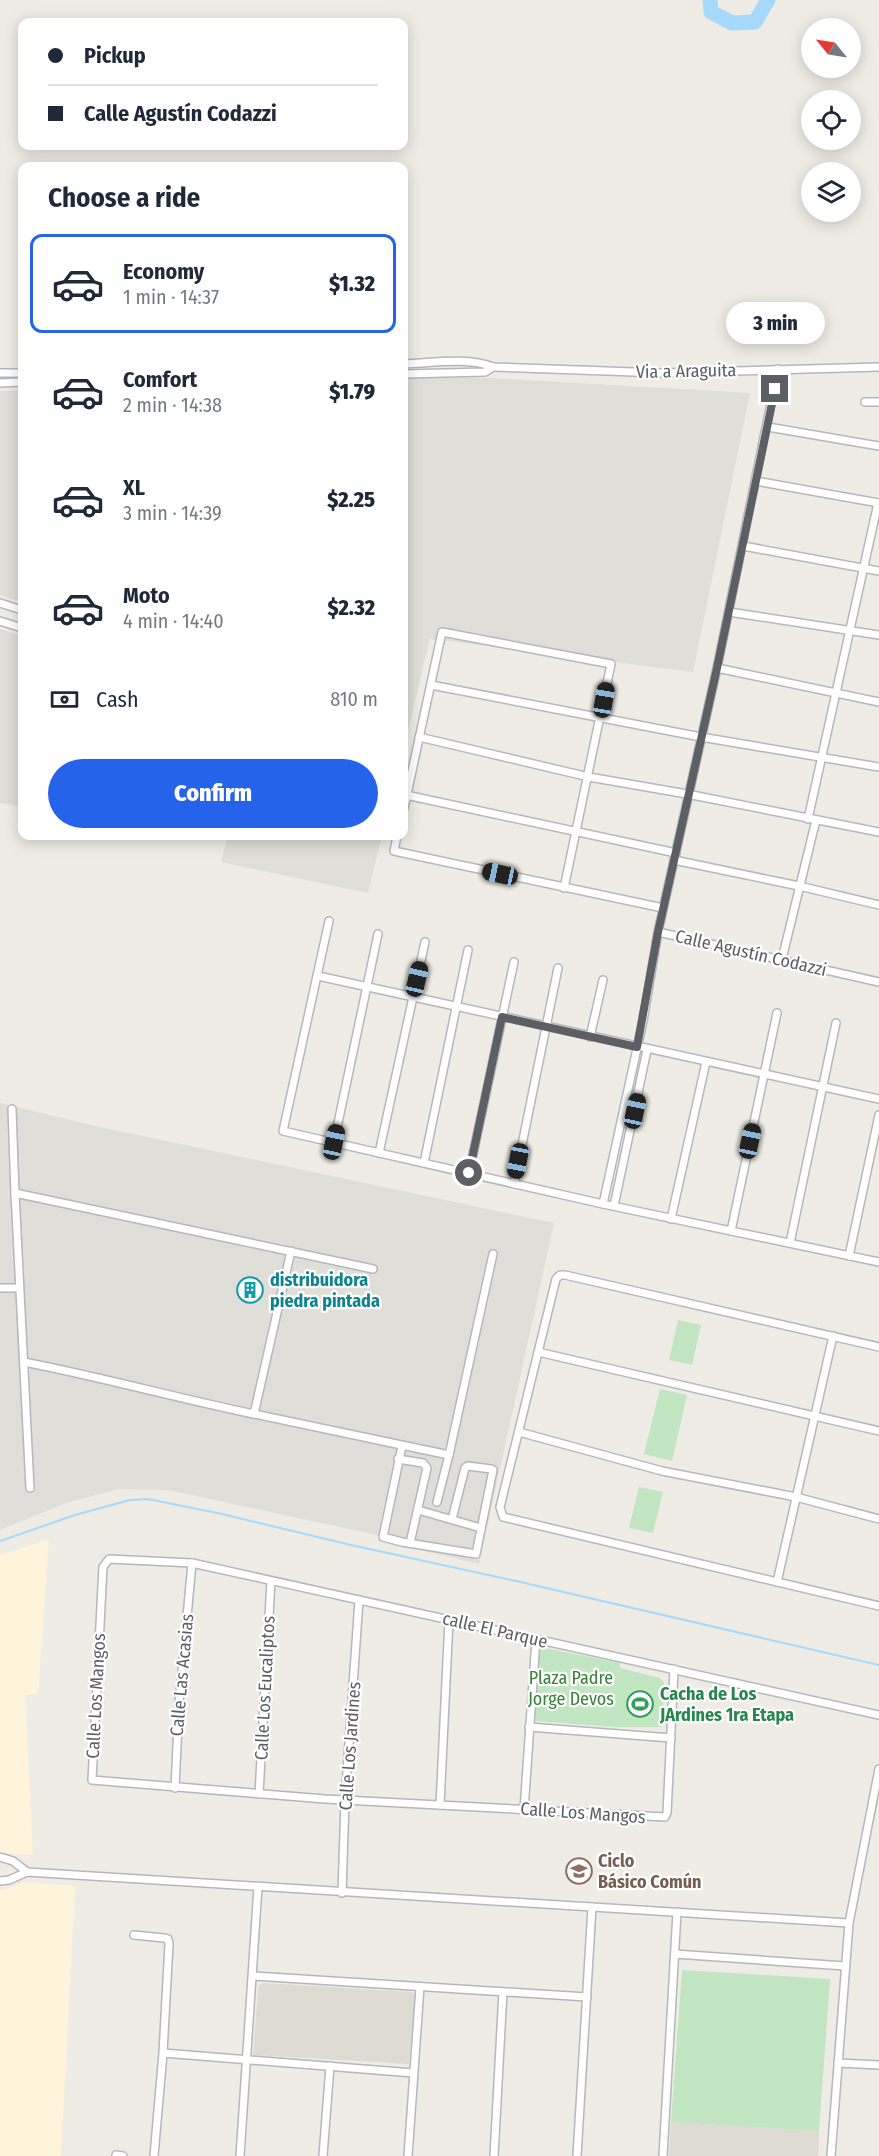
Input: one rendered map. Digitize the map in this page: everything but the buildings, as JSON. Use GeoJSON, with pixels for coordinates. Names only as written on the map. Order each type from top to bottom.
{"type":"FeatureCollection","features":[{"type":"Feature","properties":{"kind":"street","name":"Via a Araguita"},"geometry":{"type":"LineString","coordinates":[[408,364],[485,364],[493,367],[662,373],[879,367]]}},
{"type":"Feature","properties":{"kind":"street","name":"Via a Araguita"},"geometry":{"type":"LineString","coordinates":[[408,374],[485,372],[493,367]]}},
{"type":"Feature","properties":{"kind":"street","name":"Calle Agustín Codazzi"},"geometry":{"type":"LineString","coordinates":[[778,369],[729,612],[658,932],[879,982]]}},
{"type":"Feature","properties":{"kind":"street"},"geometry":{"type":"LineString","coordinates":[[0,373],[18,373]]}},
{"type":"Feature","properties":{"kind":"street"},"geometry":{"type":"LineString","coordinates":[[0,383],[18,382]]}},
{"type":"Feature","properties":{"kind":"street"},"geometry":{"type":"LineString","coordinates":[[866,402],[879,402]]}},
{"type":"Feature","properties":{"kind":"street"},"geometry":{"type":"LineString","coordinates":[[768,427],[879,446]]}},
{"type":"Feature","properties":{"kind":"street"},"geometry":{"type":"LineString","coordinates":[[756,481],[878,503],[821,756],[812,819],[782,959]]}},
{"type":"Feature","properties":{"kind":"street"},"geometry":{"type":"LineString","coordinates":[[743,546],[879,571]]}},
{"type":"Feature","properties":{"kind":"street"},"geometry":{"type":"LineString","coordinates":[[0,603],[18,609]]}},
{"type":"Feature","properties":{"kind":"street"},"geometry":{"type":"LineString","coordinates":[[729,612],[879,635]]}},
{"type":"Feature","properties":{"kind":"street"},"geometry":{"type":"LineString","coordinates":[[0,621],[18,627]]}},
{"type":"Feature","properties":{"kind":"street"},"geometry":{"type":"LineString","coordinates":[[408,786],[442,633],[611,664],[564,888]]}},
{"type":"Feature","properties":{"kind":"street"},"geometry":{"type":"LineString","coordinates":[[717,668],[879,702]]}},
{"type":"Feature","properties":{"kind":"street"},"geometry":{"type":"LineString","coordinates":[[431,685],[701,737],[879,766]]}},
{"type":"Feature","properties":{"kind":"street"},"geometry":{"type":"LineString","coordinates":[[419,737],[589,777],[879,832]]}},
{"type":"Feature","properties":{"kind":"street"},"geometry":{"type":"LineString","coordinates":[[408,795],[577,831],[879,905]]}},
{"type":"Feature","properties":{"kind":"street"},"geometry":{"type":"LineString","coordinates":[[396,840],[394,851],[663,908]]}},
{"type":"Feature","properties":{"kind":"street"},"geometry":{"type":"LineString","coordinates":[[329,921],[283,1131],[671,1219],[879,1262]]}},
{"type":"Feature","properties":{"kind":"street"},"geometry":{"type":"LineString","coordinates":[[603,1204],[637,1047],[658,932]]}},
{"type":"Feature","properties":{"kind":"street"},"geometry":{"type":"LineString","coordinates":[[334,1142],[378,934]]}},
{"type":"Feature","properties":{"kind":"street"},"geometry":{"type":"LineString","coordinates":[[379,1153],[425,942]]}},
{"type":"Feature","properties":{"kind":"street"},"geometry":{"type":"LineString","coordinates":[[424,1163],[468,950]]}},
{"type":"Feature","properties":{"kind":"street"},"geometry":{"type":"LineString","coordinates":[[469,1173],[514,962]]}},
{"type":"Feature","properties":{"kind":"street"},"geometry":{"type":"LineString","coordinates":[[514,1184],[558,968]]}},
{"type":"Feature","properties":{"kind":"street"},"geometry":{"type":"LineString","coordinates":[[318,976],[647,1050],[879,1099]]}},
{"type":"Feature","properties":{"kind":"street"},"geometry":{"type":"LineString","coordinates":[[590,1037],[603,980]]}},
{"type":"Feature","properties":{"kind":"street"},"geometry":{"type":"LineString","coordinates":[[731,1231],[777,1013]]}},
{"type":"Feature","properties":{"kind":"street"},"geometry":{"type":"LineString","coordinates":[[790,1243],[836,1023]]}},
{"type":"Feature","properties":{"kind":"street"},"geometry":{"type":"LineString","coordinates":[[614,1206],[647,1050]]}},
{"type":"Feature","properties":{"kind":"street"},"geometry":{"type":"LineString","coordinates":[[671,1219],[706,1062]]}},
{"type":"Feature","properties":{"kind":"street"},"geometry":{"type":"LineString","coordinates":[[12,1108],[30,1488]]}},
{"type":"Feature","properties":{"kind":"street"},"geometry":{"type":"LineString","coordinates":[[849,1256],[879,1115]]}},
{"type":"Feature","properties":{"kind":"street"},"geometry":{"type":"LineString","coordinates":[[15,1193],[373,1269]]}},
{"type":"Feature","properties":{"kind":"street"},"geometry":{"type":"LineString","coordinates":[[254,1414],[291,1251]]}},
{"type":"Feature","properties":{"kind":"street"},"geometry":{"type":"LineString","coordinates":[[437,1502],[493,1254]]}},
{"type":"Feature","properties":{"kind":"street"},"geometry":{"type":"LineString","coordinates":[[879,1347],[560,1275],[556,1279],[500,1507],[503,1517],[879,1606]]}},
{"type":"Feature","properties":{"kind":"street"},"geometry":{"type":"LineString","coordinates":[[0,1288],[19,1288]]}},
{"type":"Feature","properties":{"kind":"street"},"geometry":{"type":"LineString","coordinates":[[777,1582],[833,1336]]}},
{"type":"Feature","properties":{"kind":"street"},"geometry":{"type":"LineString","coordinates":[[538,1352],[879,1431]]}},
{"type":"Feature","properties":{"kind":"street"},"geometry":{"type":"LineString","coordinates":[[24,1362],[181,1399],[449,1455]]}},
{"type":"Feature","properties":{"kind":"street"},"geometry":{"type":"LineString","coordinates":[[519,1432],[662,1471],[796,1497],[879,1519]]}},
{"type":"Feature","properties":{"kind":"street"},"geometry":{"type":"LineString","coordinates":[[402,1446],[382,1534],[386,1538],[474,1555],[477,1553],[493,1470],[468,1466],[465,1468],[452,1519]]}},
{"type":"Feature","properties":{"kind":"street"},"geometry":{"type":"LineString","coordinates":[[398,1459],[426,1465],[410,1543]]}},
{"type":"Feature","properties":{"kind":"street"},"geometry":{"type":"LineString","coordinates":[[418,1510],[481,1528]]}},
{"type":"Feature","properties":{"kind":"street","name":"calle El Parque"},"geometry":{"type":"LineString","coordinates":[[109,1558],[192,1563],[879,1714]]}},
{"type":"Feature","properties":{"kind":"street","name":"Calle Los Mangos"},"geometry":{"type":"LineString","coordinates":[[109,1558],[103,1567],[92,1780],[349,1800],[665,1817],[674,1669]]}},
{"type":"Feature","properties":{"kind":"street","name":"Calle Las Acasias"},"geometry":{"type":"LineString","coordinates":[[175,1788],[179,1703],[192,1563]]}},
{"type":"Feature","properties":{"kind":"street","name":"Calle Los Eucaliptos"},"geometry":{"type":"LineString","coordinates":[[260,1794],[271,1581]]}},
{"type":"Feature","properties":{"kind":"street","name":"Calle Los Jardines"},"geometry":{"type":"LineString","coordinates":[[342,1893],[359,1600]]}},
{"type":"Feature","properties":{"kind":"street"},"geometry":{"type":"LineString","coordinates":[[440,1805],[449,1620]]}},
{"type":"Feature","properties":{"kind":"street"},"geometry":{"type":"LineString","coordinates":[[524,1810],[536,1639]]}},
{"type":"Feature","properties":{"kind":"street"},"geometry":{"type":"LineString","coordinates":[[529,1727],[671,1738]]}},
{"type":"Feature","properties":{"kind":"street"},"geometry":{"type":"LineString","coordinates":[[831,2156],[849,1923],[879,1769]]}},
{"type":"Feature","properties":{"kind":"street"},"geometry":{"type":"LineString","coordinates":[[0,1857],[9,1859],[27,1872]]}},
{"type":"Feature","properties":{"kind":"street"},"geometry":{"type":"LineString","coordinates":[[0,1881],[14,1879],[27,1872],[849,1923]]}},
{"type":"Feature","properties":{"kind":"street"},"geometry":{"type":"LineString","coordinates":[[240,2156],[258,1887]]}},
{"type":"Feature","properties":{"kind":"street"},"geometry":{"type":"LineString","coordinates":[[577,2156],[592,1907]]}},
{"type":"Feature","properties":{"kind":"street"},"geometry":{"type":"LineString","coordinates":[[663,2156],[677,1912]]}},
{"type":"Feature","properties":{"kind":"street"},"geometry":{"type":"LineString","coordinates":[[134,1935],[168,1939],[169,1944],[154,2156]]}},
{"type":"Feature","properties":{"kind":"street"},"geometry":{"type":"LineString","coordinates":[[675,1954],[846,1966]]}},
{"type":"Feature","properties":{"kind":"street"},"geometry":{"type":"LineString","coordinates":[[253,1976],[587,1997]]}},
{"type":"Feature","properties":{"kind":"street"},"geometry":{"type":"LineString","coordinates":[[408,2156],[420,1987]]}},
{"type":"Feature","properties":{"kind":"street"},"geometry":{"type":"LineString","coordinates":[[494,2156],[503,1992]]}},
{"type":"Feature","properties":{"kind":"street"},"geometry":{"type":"LineString","coordinates":[[163,2053],[413,2073]]}},
{"type":"Feature","properties":{"kind":"street"},"geometry":{"type":"LineString","coordinates":[[838,2063],[879,2065]]}},
{"type":"Feature","properties":{"kind":"street"},"geometry":{"type":"LineString","coordinates":[[324,2156],[330,2066]]}},
{"type":"Feature","properties":{"kind":"street"},"geometry":{"type":"LineString","coordinates":[[116,2155],[123,2156]]}},
{"type":"Feature","properties":{"kind":"shaded area"},"geometry":{"type":"Polygon","coordinates":[[[408,378],[493,378],[750,393],[693,672],[430,639],[408,730],[408,378]]]}},
{"type":"Feature","properties":{"kind":"shaded area"},"geometry":{"type":"Polygon","coordinates":[[[18,390],[18,601],[0,595],[0,391],[18,390]]]}},
{"type":"Feature","properties":{"kind":"shaded area"},"geometry":{"type":"Polygon","coordinates":[[[0,629],[18,635],[18,806],[0,803],[0,629]]]}},
{"type":"Feature","properties":{"kind":"shaded area"},"geometry":{"type":"Polygon","coordinates":[[[227,840],[381,840],[368,893],[221,862],[227,840]]]}},
{"type":"Feature","properties":{"kind":"shaded area"},"geometry":{"type":"Polygon","coordinates":[[[0,1103],[95,1126],[554,1223],[479,1564],[382,1541],[377,1535],[168,1490],[118,1489],[66,1503],[0,1530],[0,1103]]]}},
{"type":"Feature","properties":{"kind":"shaded area"},"geometry":{"type":"Polygon","coordinates":[[[49,1539],[38,1694],[25,1695],[33,1855],[0,1853],[0,1555],[49,1539]]]}},
{"type":"Feature","properties":{"kind":"shaded area"},"geometry":{"type":"Polygon","coordinates":[[[22,1882],[75,1886],[61,2156],[0,2156],[0,1890],[22,1882]]]}},
{"type":"Feature","properties":{"kind":"shaded area"},"geometry":{"type":"Polygon","coordinates":[[[263,1983],[412,1992],[415,1996],[409,2064],[253,2055],[258,1989],[263,1983]]]}},
{"type":"Feature","properties":{"kind":"shaded area"},"geometry":{"type":"Polygon","coordinates":[[[671,2122],[819,2131],[818,2156],[669,2156],[671,2122]]]}},
{"type":"Feature","properties":{"kind":"green space"},"geometry":{"type":"Polygon","coordinates":[[[678,1320],[701,1325],[692,1365],[669,1360],[678,1320]]]}},
{"type":"Feature","properties":{"kind":"green space"},"geometry":{"type":"Polygon","coordinates":[[[660,1389],[687,1395],[672,1461],[644,1454],[660,1389]]]}},
{"type":"Feature","properties":{"kind":"green space"},"geometry":{"type":"Polygon","coordinates":[[[639,1487],[663,1492],[653,1533],[629,1528],[639,1487]]]}},
{"type":"Feature","properties":{"kind":"green space","name":"Plaza Padre Jorge Devos"},"geometry":{"type":"Polygon","coordinates":[[[539,1647],[620,1663],[620,1668],[660,1678],[664,1682],[662,1727],[615,1727],[535,1721],[537,1650],[539,1647]]]}},
{"type":"Feature","properties":{"kind":"green space"},"geometry":{"type":"Polygon","coordinates":[[[682,1970],[830,1979],[819,2131],[671,2122],[682,1970]]]}},
{"type":"Feature","properties":{"kind":"waterway"},"geometry":{"type":"LineString","coordinates":[[710,0],[711,12],[732,23],[755,22],[768,0]]}},
{"type":"Feature","properties":{"kind":"waterway"},"geometry":{"type":"LineString","coordinates":[[0,1541],[75,1515],[130,1500],[148,1499],[879,1665]]}},
{"type":"Feature","properties":{"kind":"place","name":"distribuidora piedra pintada"},"geometry":{"type":"Point","coordinates":[250,1290]}},
{"type":"Feature","properties":{"kind":"place","name":"Cacha de Los JArdines 1ra Etapa"},"geometry":{"type":"Point","coordinates":[640,1704]}},
{"type":"Feature","properties":{"kind":"place","name":"Ciclo Básico Común"},"geometry":{"type":"Point","coordinates":[579,1871]}},
{"type":"Feature","properties":{"kind":"route"},"geometry":{"type":"LineString","coordinates":[[469,1173],[502,1017],[637,1047],[658,932],[717,668],[775,389]]}}]}
